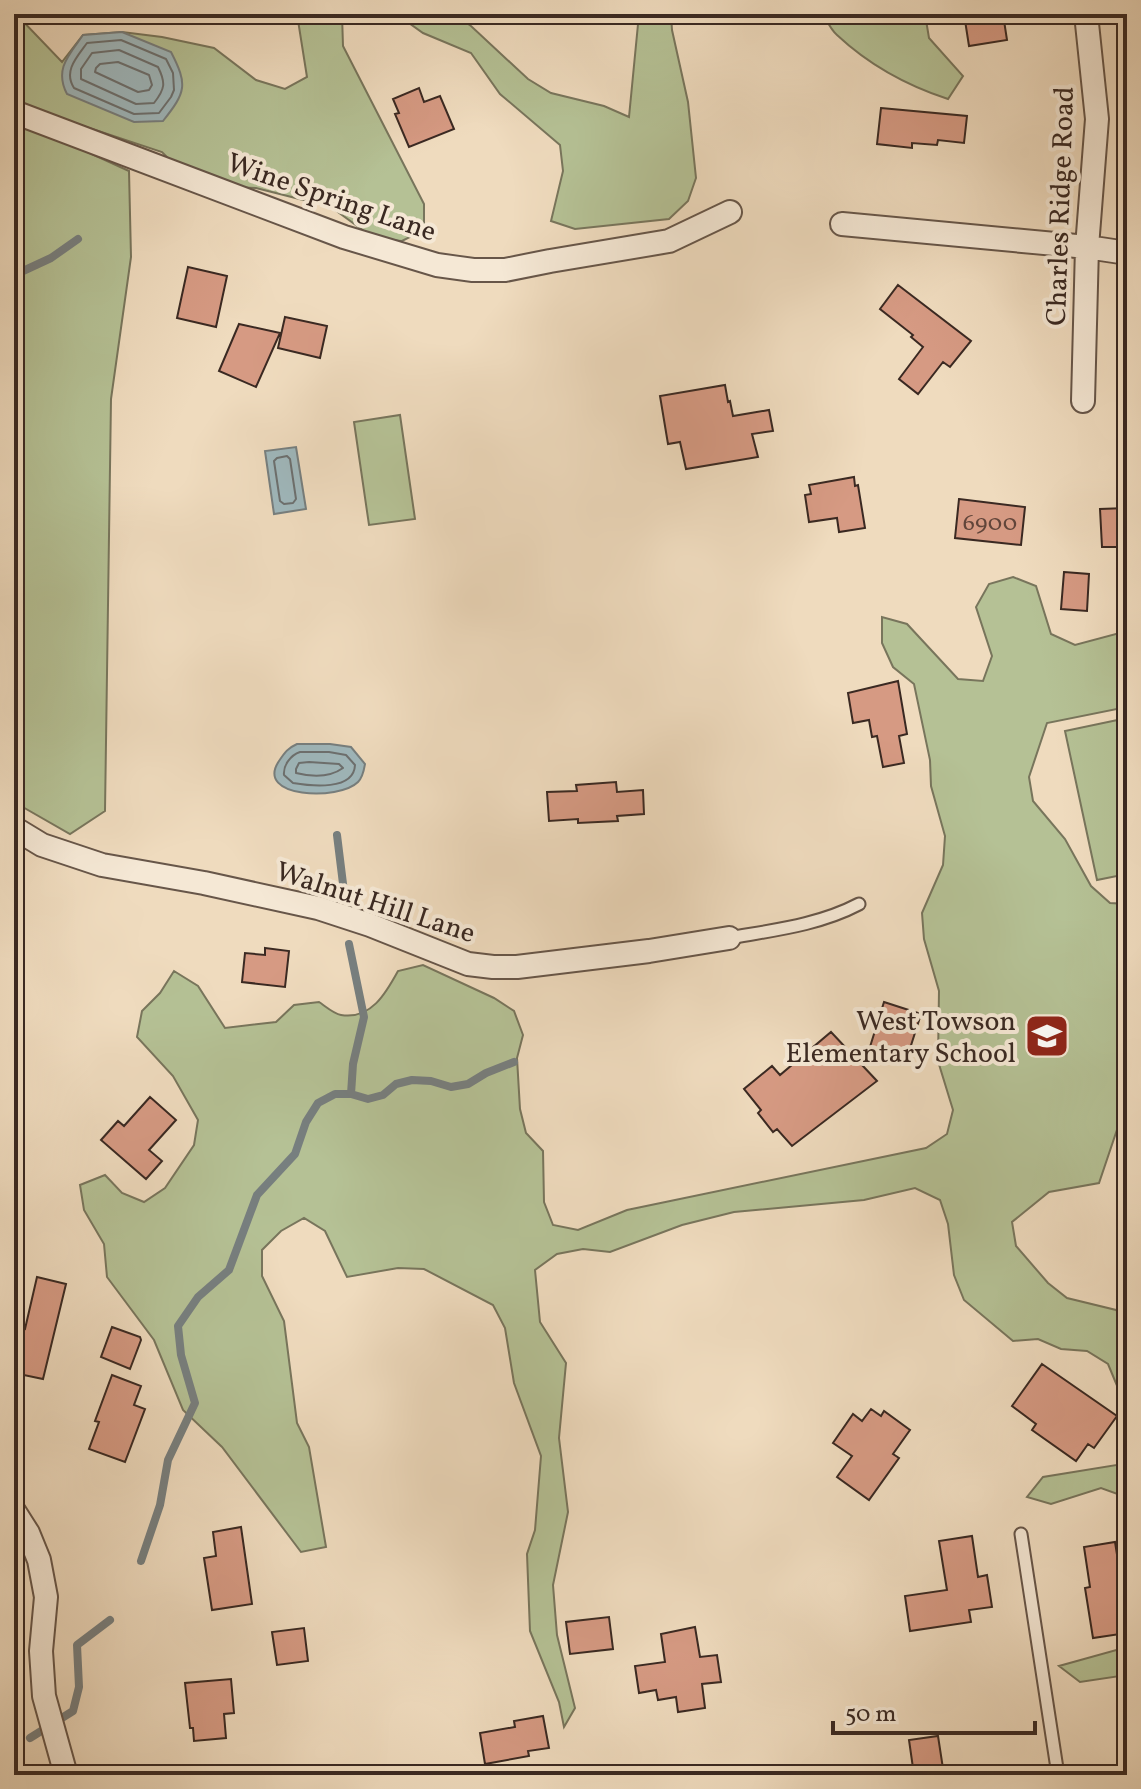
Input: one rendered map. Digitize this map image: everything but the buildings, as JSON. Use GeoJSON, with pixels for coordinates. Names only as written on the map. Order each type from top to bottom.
{"type":"FeatureCollection","features":[{"type":"Feature","properties":{"kind":"street","name":"Charles Ridge Road"},"geometry":{"type":"LineString","coordinates":[[1083,401],[1087,247],[1097,119],[1086,14]]}},
{"type":"Feature","properties":{"kind":"street","name":"Wine Spring Lane"},"geometry":{"type":"LineString","coordinates":[[14,112],[344,237],[437,265],[505,270],[669,241],[730,212]]}},
{"type":"Feature","properties":{"kind":"street"},"geometry":{"type":"LineString","coordinates":[[842,224],[1127,253]]}},
{"type":"Feature","properties":{"kind":"street","name":"Walnut Hill Lane"},"geometry":{"type":"LineString","coordinates":[[14,828],[42,845],[102,865],[266,895],[318,908],[468,964],[517,967],[729,938]]}},
{"type":"Feature","properties":{"kind":"street"},"geometry":{"type":"LineString","coordinates":[[14,1511],[28,1533],[42,1572],[46,1597],[41,1651],[44,1696],[66,1775]]}},
{"type":"Feature","properties":{"kind":"lane"},"geometry":{"type":"LineString","coordinates":[[729,938],[805,925],[838,915],[859,904]]}},
{"type":"Feature","properties":{"kind":"lane"},"geometry":{"type":"LineString","coordinates":[[1021,1534],[1058,1775]]}},
{"type":"Feature","properties":{"kind":"green space"},"geometry":{"type":"Polygon","coordinates":[[[14,14],[62,62],[83,35],[122,32],[214,48],[256,80],[285,89],[307,77],[297,14],[342,14],[343,46],[424,204],[424,230],[402,241],[375,239],[331,207],[256,188],[229,187],[180,170],[162,152],[14,103],[14,14]]]}},
{"type":"Feature","properties":{"kind":"green space"},"geometry":{"type":"Polygon","coordinates":[[[399,14],[454,14],[528,79],[551,93],[604,106],[629,117],[639,14],[671,14],[688,102],[696,178],[688,201],[669,219],[575,229],[551,221],[563,171],[560,145],[500,94],[471,53],[423,33],[399,14]]]}},
{"type":"Feature","properties":{"kind":"green space"},"geometry":{"type":"Polygon","coordinates":[[[823,14],[925,14],[929,38],[963,76],[948,99],[918,88],[875,65],[849,46],[833,31],[823,14]]]}},
{"type":"Feature","properties":{"kind":"green space"},"geometry":{"type":"Polygon","coordinates":[[[14,124],[59,139],[129,171],[131,257],[111,399],[105,811],[70,834],[14,802],[14,500],[17,486],[14,474],[14,124]]]}},
{"type":"Feature","properties":{"kind":"green space"},"geometry":{"type":"Polygon","coordinates":[[[400,415],[415,519],[369,525],[354,422],[400,415]]]}},
{"type":"Feature","properties":{"kind":"green space"},"geometry":{"type":"Polygon","coordinates":[[[1013,577],[1036,586],[1051,634],[1075,645],[1127,631],[1127,707],[1047,723],[1029,777],[1033,801],[1065,839],[1091,886],[1110,903],[1127,904],[1127,1100],[1099,1183],[1049,1192],[1012,1222],[1016,1246],[1048,1283],[1067,1298],[1116,1310],[1127,1321],[1127,1500],[1101,1488],[1051,1504],[1027,1497],[1043,1477],[1117,1465],[1121,1439],[1118,1388],[1108,1364],[1087,1351],[1061,1349],[1038,1339],[1013,1341],[964,1300],[954,1275],[948,1224],[940,1200],[915,1188],[864,1200],[734,1212],[682,1225],[610,1252],[583,1249],[557,1254],[535,1270],[540,1322],[566,1363],[559,1438],[568,1512],[553,1585],[557,1635],[575,1708],[564,1727],[559,1702],[530,1631],[527,1554],[535,1530],[541,1456],[514,1383],[505,1328],[493,1305],[424,1269],[398,1268],[347,1277],[325,1231],[304,1218],[281,1231],[262,1250],[262,1276],[284,1321],[297,1423],[309,1447],[326,1547],[301,1552],[222,1447],[183,1410],[154,1340],[107,1277],[104,1244],[84,1210],[80,1185],[105,1175],[122,1193],[144,1202],[165,1188],[194,1145],[198,1120],[173,1076],[137,1037],[142,1011],[160,993],[174,971],[198,986],[225,1028],[276,1022],[294,1005],[319,1002],[338,1014],[361,1013],[383,996],[398,971],[423,965],[494,998],[514,1011],[523,1035],[517,1058],[520,1109],[526,1133],[543,1151],[544,1202],[553,1225],[578,1230],[627,1210],[926,1148],[947,1134],[953,1110],[938,1061],[939,991],[924,939],[922,913],[943,865],[945,836],[931,786],[930,760],[914,684],[893,667],[882,643],[882,617],[907,624],[958,679],[983,681],[992,656],[976,607],[989,584],[1013,577]]]}},
{"type":"Feature","properties":{"kind":"green space"},"geometry":{"type":"Polygon","coordinates":[[[1127,718],[1127,874],[1097,880],[1065,731],[1127,718]]]}},
{"type":"Feature","properties":{"kind":"green space"},"geometry":{"type":"Polygon","coordinates":[[[1127,1647],[1127,1675],[1080,1682],[1059,1666],[1127,1647]]]}},
{"type":"Feature","properties":{"kind":"water"},"geometry":{"type":"Polygon","coordinates":[[[122,32],[171,52],[180,73],[182,88],[163,121],[134,122],[67,94],[63,85],[63,70],[68,56],[83,35],[122,32]]]}},
{"type":"Feature","properties":{"kind":"water"},"geometry":{"type":"Polygon","coordinates":[[[296,447],[306,509],[274,514],[265,451],[296,447]]]}},
{"type":"Feature","properties":{"kind":"water"},"geometry":{"type":"Polygon","coordinates":[[[297,744],[351,747],[365,764],[361,778],[348,788],[334,792],[288,789],[278,783],[274,773],[283,755],[297,744]]]}},
{"type":"Feature","properties":{"kind":"waterway"},"geometry":{"type":"LineString","coordinates":[[14,268],[23,271],[51,258],[78,239]]}},
{"type":"Feature","properties":{"kind":"waterway"},"geometry":{"type":"LineString","coordinates":[[337,835],[345,900]]}},
{"type":"Feature","properties":{"kind":"waterway"},"geometry":{"type":"LineString","coordinates":[[349,944],[364,1017],[353,1064],[351,1094]]}},
{"type":"Feature","properties":{"kind":"waterway"},"geometry":{"type":"LineString","coordinates":[[141,1561],[160,1505],[168,1460],[195,1403],[181,1355],[178,1326],[198,1297],[229,1270],[257,1195],[295,1154],[306,1122],[318,1103],[335,1094],[368,1099],[383,1095],[396,1084],[412,1080],[451,1087],[468,1084],[514,1062]]}},
{"type":"Feature","properties":{"kind":"waterway"},"geometry":{"type":"LineString","coordinates":[[30,1738],[73,1711],[79,1687],[77,1645],[110,1620]]}},
{"type":"Feature","properties":{"kind":"place","name":"West Towson Elementary School"},"geometry":{"type":"Point","coordinates":[1047,1036]}}]}
